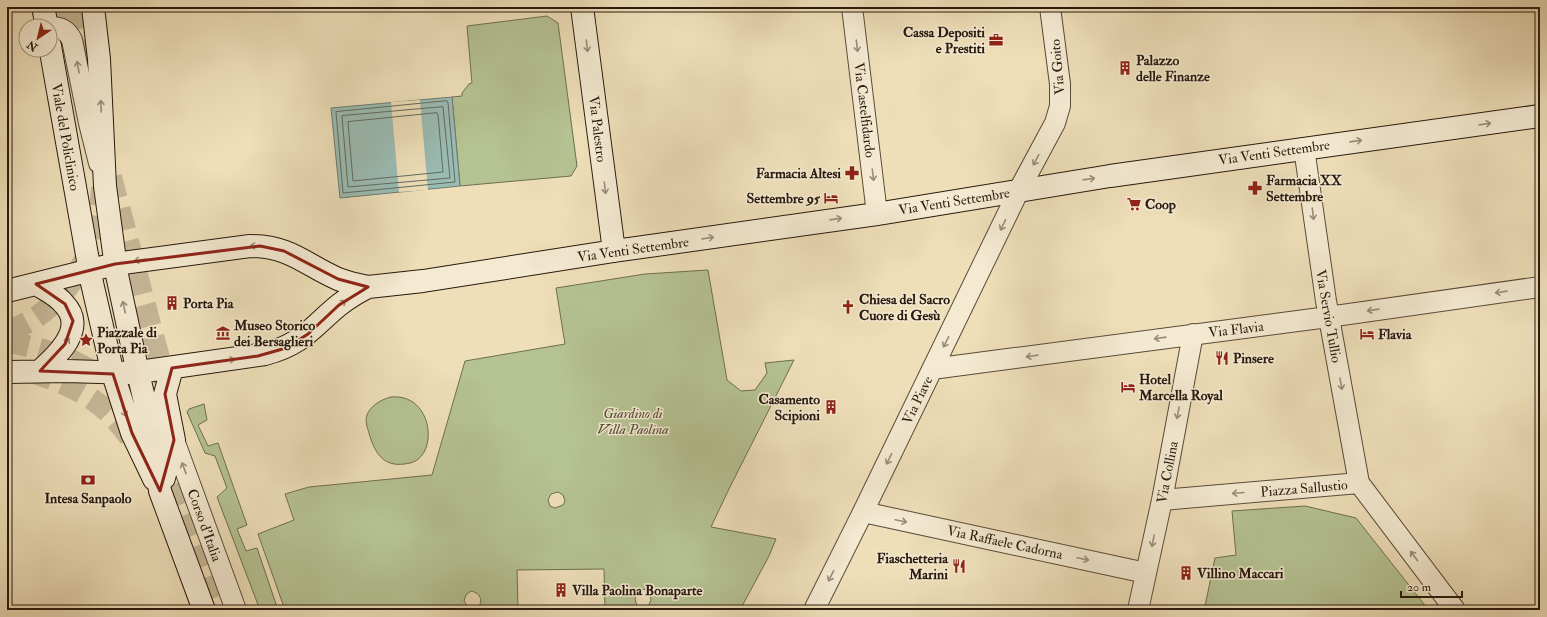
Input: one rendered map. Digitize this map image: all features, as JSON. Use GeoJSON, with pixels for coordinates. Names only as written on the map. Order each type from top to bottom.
{"type":"FeatureCollection","features":[{"type":"Feature","properties":{"kind":"main road"},"geometry":{"type":"LineString","coordinates":[[43,7],[45,18]]}},
{"type":"Feature","properties":{"kind":"main road","name":"Viale del Policlinico"},"geometry":{"type":"LineString","coordinates":[[93,7],[99,60],[105,186],[115,264]]}},
{"type":"Feature","properties":{"kind":"main road","name":"Via Palestro"},"geometry":{"type":"LineString","coordinates":[[582,7],[614,252]]}},
{"type":"Feature","properties":{"kind":"main road","name":"Viale del Policlinico"},"geometry":{"type":"LineString","coordinates":[[52,58],[90,270]]}},
{"type":"Feature","properties":{"kind":"main road","name":"Via Venti Settembre"},"geometry":{"type":"LineString","coordinates":[[115,264],[250,246],[273,248],[294,255],[338,279],[368,287],[423,281],[877,214],[1050,184],[1540,116]]}},
{"type":"Feature","properties":{"kind":"main road"},"geometry":{"type":"LineString","coordinates":[[7,291],[115,264],[153,435],[160,490]]}},
{"type":"Feature","properties":{"kind":"main road"},"geometry":{"type":"LineString","coordinates":[[90,270],[113,374],[132,434],[160,490],[204,610]]}},
{"type":"Feature","properties":{"kind":"main road"},"geometry":{"type":"LineString","coordinates":[[36,284],[65,304],[73,321],[72,332],[65,344],[53,359],[40,371]]}},
{"type":"Feature","properties":{"kind":"main road","name":"Via Venti Settembre"},"geometry":{"type":"LineString","coordinates":[[172,368],[258,356],[286,348],[308,334],[339,305],[368,287]]}},
{"type":"Feature","properties":{"kind":"main road"},"geometry":{"type":"LineString","coordinates":[[8,371],[113,374],[138,373],[172,368]]}},
{"type":"Feature","properties":{"kind":"main road","name":"Corso d'Italia"},"geometry":{"type":"LineString","coordinates":[[160,490],[174,440],[165,394],[172,368]]}},
{"type":"Feature","properties":{"kind":"street","name":"Via Castelfidardo"},"geometry":{"type":"LineString","coordinates":[[852,7],[877,214]]}},
{"type":"Feature","properties":{"kind":"street","name":"Via Goito"},"geometry":{"type":"LineString","coordinates":[[1019,190],[1052,130],[1060,106],[1060,84],[1050,7]]}},
{"type":"Feature","properties":{"kind":"street","name":"Viale del Policlinico"},"geometry":{"type":"LineString","coordinates":[[58,28],[65,30],[72,40],[92,138],[105,186]]}},
{"type":"Feature","properties":{"kind":"street","name":"Via Servio Tullio"},"geometry":{"type":"LineString","coordinates":[[1304,148],[1328,317],[1359,483]]}},
{"type":"Feature","properties":{"kind":"street","name":"Via Piave"},"geometry":{"type":"LineString","coordinates":[[814,610],[1019,190]]}},
{"type":"Feature","properties":{"kind":"street","name":"Via Flavia"},"geometry":{"type":"LineString","coordinates":[[932,369],[1328,317],[1540,287]]}},
{"type":"Feature","properties":{"kind":"street","name":"Via Collina"},"geometry":{"type":"LineString","coordinates":[[1138,610],[1162,500],[1193,334]]}},
{"type":"Feature","properties":{"kind":"street","name":"Corso d'Italia"},"geometry":{"type":"LineString","coordinates":[[174,440],[236,610]]}},
{"type":"Feature","properties":{"kind":"street","name":"Piazza Sallustio"},"geometry":{"type":"LineString","coordinates":[[1162,500],[1359,483],[1455,610]]}},
{"type":"Feature","properties":{"kind":"street","name":"Via Raffaele Cadorna"},"geometry":{"type":"LineString","coordinates":[[863,512],[1146,573]]}},
{"type":"Feature","properties":{"kind":"highlighted area"},"geometry":{"type":"Polygon","coordinates":[[[260,246],[284,251],[338,279],[368,287],[339,305],[308,334],[286,348],[258,356],[172,368],[165,394],[174,440],[160,491],[132,433],[113,374],[40,371],[65,344],[73,321],[65,304],[36,284],[115,264],[260,246]]]}},
{"type":"Feature","properties":{"kind":"green space"},"geometry":{"type":"Polygon","coordinates":[[[547,16],[558,23],[577,166],[571,176],[460,186],[452,97],[462,96],[462,93],[469,84],[472,83],[467,26],[547,16]]]}},
{"type":"Feature","properties":{"kind":"green space","name":"Giardino di Villa Paolina"},"geometry":{"type":"Polygon","coordinates":[[[708,270],[727,380],[741,391],[755,390],[767,373],[765,363],[794,360],[711,527],[776,539],[769,556],[740,610],[605,610],[604,569],[517,570],[518,610],[477,610],[481,601],[475,592],[471,591],[466,595],[464,601],[470,610],[285,610],[258,534],[294,520],[285,494],[309,487],[432,475],[465,361],[565,344],[556,288],[645,274],[708,270]],[[558,492],[551,494],[548,500],[550,506],[555,508],[563,505],[565,501],[563,495],[558,492]],[[641,589],[635,597],[636,602],[638,607],[645,608],[648,607],[651,598],[647,591],[641,589]]]}},
{"type":"Feature","properties":{"kind":"green space"},"geometry":{"type":"Polygon","coordinates":[[[391,397],[405,398],[416,405],[424,415],[428,426],[428,438],[425,450],[419,458],[410,463],[394,464],[388,462],[378,454],[371,441],[366,417],[371,409],[380,401],[391,397]]]}},
{"type":"Feature","properties":{"kind":"green space"},"geometry":{"type":"Polygon","coordinates":[[[204,404],[207,420],[198,425],[208,446],[218,443],[247,525],[237,529],[246,551],[257,548],[278,610],[260,610],[217,497],[227,488],[215,456],[205,453],[187,412],[189,409],[204,404]]]}},
{"type":"Feature","properties":{"kind":"green space"},"geometry":{"type":"Polygon","coordinates":[[[1305,506],[1356,518],[1427,608],[1427,610],[1216,610],[1205,606],[1215,558],[1236,555],[1232,511],[1305,506]]]}},
{"type":"Feature","properties":{"kind":"water"},"geometry":{"type":"Polygon","coordinates":[[[452,97],[460,186],[340,198],[331,108],[452,97]]]}},
{"type":"Feature","properties":{"kind":"pier"},"geometry":{"type":"Polygon","coordinates":[[[420,100],[428,190],[399,192],[391,102],[420,100]]]}},
{"type":"Feature","properties":{"kind":"tunnel"},"geometry":{"type":"LineString","coordinates":[[60,7],[66,47]]}},
{"type":"Feature","properties":{"kind":"tunnel"},"geometry":{"type":"LineString","coordinates":[[77,7],[94,97]]}},
{"type":"Feature","properties":{"kind":"tunnel"},"geometry":{"type":"LineString","coordinates":[[111,177],[167,388]]}},
{"type":"Feature","properties":{"kind":"tunnel"},"geometry":{"type":"LineString","coordinates":[[7,331],[26,323],[42,313],[57,300],[70,285],[89,250],[96,231],[100,212],[102,188]]}},
{"type":"Feature","properties":{"kind":"tunnel"},"geometry":{"type":"LineString","coordinates":[[7,342],[54,354],[76,363],[98,375]]}},
{"type":"Feature","properties":{"kind":"tunnel"},"geometry":{"type":"LineString","coordinates":[[31,372],[53,379],[94,400],[114,418],[135,444]]}},
{"type":"Feature","properties":{"kind":"tunnel"},"geometry":{"type":"LineString","coordinates":[[168,451],[181,501],[222,610]]}},
{"type":"Feature","properties":{"kind":"place","name":"Cassa Depositi e Prestiti"},"geometry":{"type":"Point","coordinates":[996,40]}},
{"type":"Feature","properties":{"kind":"place","name":"Palazzo delle Finanze"},"geometry":{"type":"Point","coordinates":[1125,68]}},
{"type":"Feature","properties":{"kind":"place","name":"Farmacia Altesi"},"geometry":{"type":"Point","coordinates":[852,173]}},
{"type":"Feature","properties":{"kind":"place","name":"Farmacia XX Settembre"},"geometry":{"type":"Point","coordinates":[1255,188]}},
{"type":"Feature","properties":{"kind":"place","name":"Settembre 95"},"geometry":{"type":"Point","coordinates":[831,198]}},
{"type":"Feature","properties":{"kind":"place","name":"Coop"},"geometry":{"type":"Point","coordinates":[1134,204]}},
{"type":"Feature","properties":{"kind":"place","name":"Porta Pia"},"geometry":{"type":"Point","coordinates":[172,303]}},
{"type":"Feature","properties":{"kind":"place","name":"Chiesa del Sacro Cuore di Gesù"},"geometry":{"type":"Point","coordinates":[848,307]}},
{"type":"Feature","properties":{"kind":"place","name":"Museo Storico dei Bersaglieri"},"geometry":{"type":"Point","coordinates":[223,333]}},
{"type":"Feature","properties":{"kind":"place","name":"Flavia"},"geometry":{"type":"Point","coordinates":[1367,334]}},
{"type":"Feature","properties":{"kind":"place","name":"Piazzale di Porta Pia"},"geometry":{"type":"Point","coordinates":[86,340]}},
{"type":"Feature","properties":{"kind":"place","name":"Pinsere"},"geometry":{"type":"Point","coordinates":[1222,358]}},
{"type":"Feature","properties":{"kind":"place","name":"Hotel Marcella Royal"},"geometry":{"type":"Point","coordinates":[1128,387]}},
{"type":"Feature","properties":{"kind":"place","name":"Casamento Scipioni"},"geometry":{"type":"Point","coordinates":[831,407]}},
{"type":"Feature","properties":{"kind":"place","name":"Intesa Sanpaolo"},"geometry":{"type":"Point","coordinates":[88,480]}},
{"type":"Feature","properties":{"kind":"place","name":"Fiaschetteria Marini"},"geometry":{"type":"Point","coordinates":[959,566]}},
{"type":"Feature","properties":{"kind":"place","name":"Villino Maccari"},"geometry":{"type":"Point","coordinates":[1186,573]}},
{"type":"Feature","properties":{"kind":"place","name":"Villa Paolina Bonaparte"},"geometry":{"type":"Point","coordinates":[561,590]}}]}
